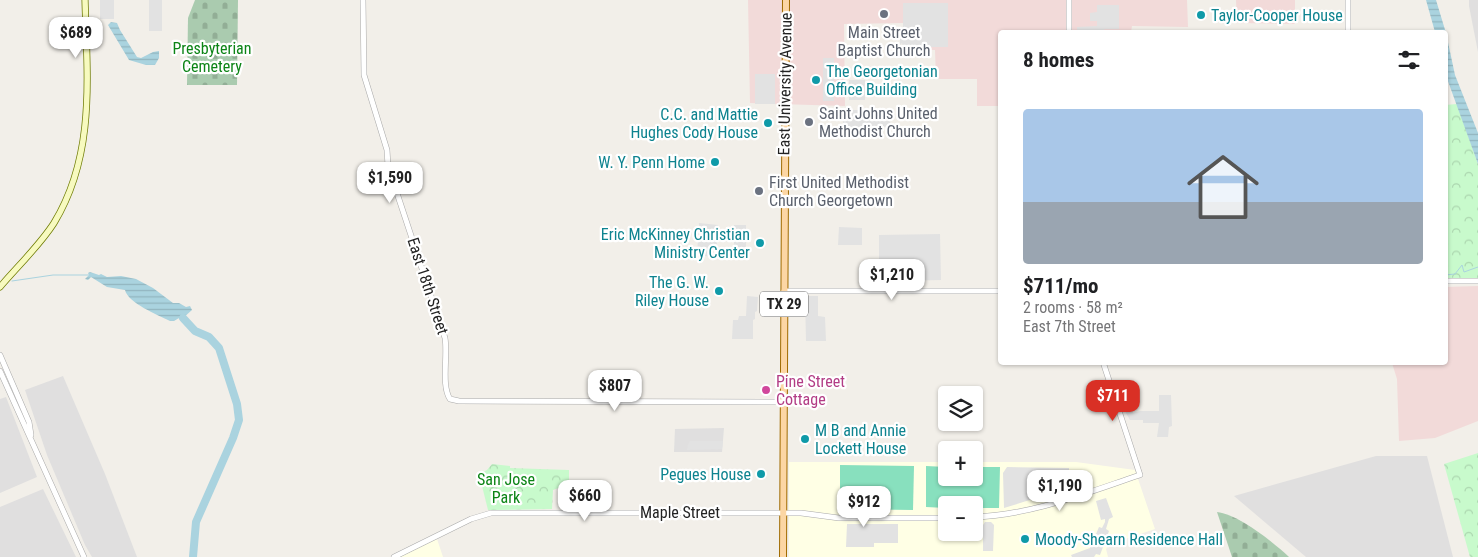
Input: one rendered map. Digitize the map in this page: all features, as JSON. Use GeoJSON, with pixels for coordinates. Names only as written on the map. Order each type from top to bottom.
{"type":"FeatureCollection","features":[{"type":"Feature","properties":{"kind":"main road"},"geometry":{"type":"LineString","coordinates":[[0,287],[53,223],[74,181],[82,150],[86,120],[85,0]]}},
{"type":"Feature","properties":{"kind":"main road","name":"East University Avenue"},"geometry":{"type":"LineString","coordinates":[[783,557],[783,217],[786,0]]}},
{"type":"Feature","properties":{"kind":"street","name":"East 18th Street"},"geometry":{"type":"LineString","coordinates":[[363,0],[364,75],[387,150],[388,166],[445,338],[447,349],[446,391],[450,399],[605,402],[784,402]]}},
{"type":"Feature","properties":{"kind":"street"},"geometry":{"type":"LineString","coordinates":[[1069,0],[1070,30]]}},
{"type":"Feature","properties":{"kind":"street"},"geometry":{"type":"LineString","coordinates":[[1348,0],[1348,30]]}},
{"type":"Feature","properties":{"kind":"street"},"geometry":{"type":"LineString","coordinates":[[1448,281],[1478,281]]}},
{"type":"Feature","properties":{"kind":"street"},"geometry":{"type":"LineString","coordinates":[[784,291],[998,291]]}},
{"type":"Feature","properties":{"kind":"street"},"geometry":{"type":"LineString","coordinates":[[0,355],[29,422],[32,440]]}},
{"type":"Feature","properties":{"kind":"street"},"geometry":{"type":"LineString","coordinates":[[983,517],[1020,513],[1140,475],[1104,365]]}},
{"type":"Feature","properties":{"kind":"street"},"geometry":{"type":"LineString","coordinates":[[0,371],[32,440],[60,508],[84,557]]}},
{"type":"Feature","properties":{"kind":"street","name":"Maple Street"},"geometry":{"type":"LineString","coordinates":[[394,557],[471,519],[491,513],[783,512],[839,518],[938,518]]}},
{"type":"Feature","properties":{"kind":"shaded area"},"geometry":{"type":"Polygon","coordinates":[[[100,0],[114,0],[114,19],[100,19],[100,0]]]}},
{"type":"Feature","properties":{"kind":"shaded area"},"geometry":{"type":"Polygon","coordinates":[[[149,0],[162,0],[162,31],[149,31],[149,0]]]}},
{"type":"Feature","properties":{"kind":"shaded area"},"geometry":{"type":"Polygon","coordinates":[[[748,0],[1187,0],[1188,27],[1132,26],[1131,30],[998,30],[998,106],[977,106],[977,79],[936,79],[935,50],[903,49],[903,23],[844,24],[845,106],[750,103],[748,0]]]}},
{"type":"Feature","properties":{"kind":"shaded area"},"geometry":{"type":"Polygon","coordinates":[[[1236,0],[1295,0],[1295,24],[1237,23],[1236,0]]]}},
{"type":"Feature","properties":{"kind":"shaded area"},"geometry":{"type":"Polygon","coordinates":[[[1469,0],[1478,0],[1478,52],[1469,6],[1469,0]]]}},
{"type":"Feature","properties":{"kind":"shaded area"},"geometry":{"type":"Polygon","coordinates":[[[903,3],[948,3],[948,47],[903,47],[902,43],[900,45],[900,31],[903,33],[903,3]]]}},
{"type":"Feature","properties":{"kind":"shaded area"},"geometry":{"type":"Polygon","coordinates":[[[1097,5],[1119,5],[1119,29],[1077,30],[1077,27],[1097,26],[1097,21],[1090,21],[1090,13],[1097,12],[1097,5]]]}},
{"type":"Feature","properties":{"kind":"shaded area"},"geometry":{"type":"Polygon","coordinates":[[[823,58],[834,58],[834,101],[823,101],[823,58]]]}},
{"type":"Feature","properties":{"kind":"shaded area"},"geometry":{"type":"Polygon","coordinates":[[[755,74],[775,74],[775,104],[755,104],[755,74]]]}},
{"type":"Feature","properties":{"kind":"shaded area"},"geometry":{"type":"Polygon","coordinates":[[[849,80],[865,80],[865,100],[849,100],[849,80]]]}},
{"type":"Feature","properties":{"kind":"shaded area"},"geometry":{"type":"Polygon","coordinates":[[[843,110],[869,110],[869,113],[891,113],[890,127],[871,126],[870,136],[843,135],[843,110]]]}},
{"type":"Feature","properties":{"kind":"shaded area"},"geometry":{"type":"Polygon","coordinates":[[[699,223],[718,225],[717,244],[714,244],[713,257],[697,255],[699,223]]]}},
{"type":"Feature","properties":{"kind":"shaded area"},"geometry":{"type":"Polygon","coordinates":[[[734,225],[746,225],[746,250],[734,250],[734,225]]]}},
{"type":"Feature","properties":{"kind":"shaded area"},"geometry":{"type":"Polygon","coordinates":[[[839,227],[862,228],[862,245],[838,245],[839,227]]]}},
{"type":"Feature","properties":{"kind":"shaded area"},"geometry":{"type":"Polygon","coordinates":[[[940,234],[941,280],[898,281],[897,262],[879,262],[879,235],[940,234]]]}},
{"type":"Feature","properties":{"kind":"shaded area"},"geometry":{"type":"Polygon","coordinates":[[[1478,286],[1478,421],[1435,438],[1399,441],[1397,379],[1393,365],[1448,365],[1448,287],[1478,286]]]}},
{"type":"Feature","properties":{"kind":"shaded area"},"geometry":{"type":"Polygon","coordinates":[[[747,296],[758,297],[757,311],[753,320],[753,339],[732,339],[733,320],[738,320],[739,316],[746,316],[747,296]]]}},
{"type":"Feature","properties":{"kind":"shaded area"},"geometry":{"type":"Polygon","coordinates":[[[805,296],[818,296],[818,316],[825,317],[826,341],[806,341],[805,296]]]}},
{"type":"Feature","properties":{"kind":"shaded area"},"geometry":{"type":"Polygon","coordinates":[[[63,376],[105,474],[137,557],[92,557],[85,545],[47,455],[25,390],[63,376]]]}},
{"type":"Feature","properties":{"kind":"shaded area"},"geometry":{"type":"Polygon","coordinates":[[[1159,395],[1171,395],[1172,426],[1169,427],[1168,437],[1157,437],[1159,423],[1143,423],[1143,420],[1130,420],[1126,413],[1128,398],[1130,397],[1133,413],[1159,411],[1159,395]]]}},
{"type":"Feature","properties":{"kind":"shaded area"},"geometry":{"type":"Polygon","coordinates":[[[6,397],[37,477],[0,493],[0,399],[6,397]]]}},
{"type":"Feature","properties":{"kind":"shaded area"},"geometry":{"type":"Polygon","coordinates":[[[724,428],[722,452],[674,452],[675,429],[724,428]]]}},
{"type":"Feature","properties":{"kind":"shaded area"},"geometry":{"type":"Polygon","coordinates":[[[690,441],[723,441],[722,449],[687,450],[690,441]]]}},
{"type":"Feature","properties":{"kind":"shaded area"},"geometry":{"type":"Polygon","coordinates":[[[1376,456],[1427,456],[1453,557],[1306,557],[1234,496],[1376,456]]]}},
{"type":"Feature","properties":{"kind":"shaded area"},"geometry":{"type":"Polygon","coordinates":[[[789,462],[938,462],[938,486],[983,486],[983,462],[1076,462],[1135,470],[1155,529],[1110,544],[1106,549],[1108,557],[789,557],[789,462]]]}},
{"type":"Feature","properties":{"kind":"shaded area"},"geometry":{"type":"Polygon","coordinates":[[[1007,467],[1069,468],[1069,471],[1072,470],[1076,480],[1054,487],[1052,493],[1004,508],[1003,473],[1007,467]]]}},
{"type":"Feature","properties":{"kind":"shaded area"},"geometry":{"type":"Polygon","coordinates":[[[43,489],[76,557],[0,557],[0,507],[43,489]]]}},
{"type":"Feature","properties":{"kind":"shaded area"},"geometry":{"type":"Polygon","coordinates":[[[1106,498],[1113,517],[1109,519],[1106,529],[1109,531],[1100,555],[1096,554],[1094,557],[1072,557],[1071,555],[1090,548],[1099,527],[1102,528],[1105,519],[1101,520],[1096,501],[1106,498]]]}},
{"type":"Feature","properties":{"kind":"shaded area"},"geometry":{"type":"Polygon","coordinates":[[[985,522],[991,522],[994,525],[993,551],[983,551],[983,525],[985,522]]]}},
{"type":"Feature","properties":{"kind":"shaded area"},"geometry":{"type":"Polygon","coordinates":[[[847,524],[898,524],[898,543],[874,543],[874,547],[846,547],[847,524]]]}},
{"type":"Feature","properties":{"kind":"shaded area"},"geometry":{"type":"Polygon","coordinates":[[[437,539],[443,557],[399,557],[437,539]]]}},
{"type":"Feature","properties":{"kind":"green space","name":"Presbyterian Cemetery"},"geometry":{"type":"Polygon","coordinates":[[[195,0],[238,0],[237,85],[187,85],[188,18],[195,0]]]}},
{"type":"Feature","properties":{"kind":"green space"},"geometry":{"type":"Polygon","coordinates":[[[1457,104],[1478,164],[1478,278],[1448,278],[1448,105],[1457,104]]]}},
{"type":"Feature","properties":{"kind":"green space"},"geometry":{"type":"Polygon","coordinates":[[[1478,453],[1478,557],[1470,557],[1444,464],[1478,453]]]}},
{"type":"Feature","properties":{"kind":"green space","name":"San Jose Park"},"geometry":{"type":"Polygon","coordinates":[[[492,464],[510,466],[510,468],[569,470],[569,484],[553,490],[552,509],[488,510],[479,474],[487,470],[492,464]]]}},
{"type":"Feature","properties":{"kind":"green space"},"geometry":{"type":"Polygon","coordinates":[[[840,465],[914,466],[913,510],[840,509],[840,465]]]}},
{"type":"Feature","properties":{"kind":"green space"},"geometry":{"type":"Polygon","coordinates":[[[926,466],[938,467],[938,486],[983,486],[983,467],[1000,467],[999,508],[983,508],[983,496],[938,496],[938,508],[926,507],[926,466]]]}},
{"type":"Feature","properties":{"kind":"green space"},"geometry":{"type":"Polygon","coordinates":[[[1217,512],[1245,523],[1289,557],[1232,557],[1217,512]]]}},
{"type":"Feature","properties":{"kind":"water"},"geometry":{"type":"Polygon","coordinates":[[[1426,0],[1436,0],[1445,30],[1434,30],[1426,0]]]}},
{"type":"Feature","properties":{"kind":"water"},"geometry":{"type":"Polygon","coordinates":[[[111,22],[117,23],[137,57],[141,58],[159,51],[159,58],[155,65],[146,65],[129,60],[108,25],[111,22]]]}},
{"type":"Feature","properties":{"kind":"water"},"geometry":{"type":"Polygon","coordinates":[[[1448,42],[1455,75],[1478,133],[1478,164],[1448,81],[1448,42]]]}},
{"type":"Feature","properties":{"kind":"water"},"geometry":{"type":"Polygon","coordinates":[[[90,272],[107,277],[121,276],[136,279],[153,288],[173,303],[179,303],[186,307],[190,306],[192,310],[183,318],[170,321],[137,304],[127,295],[125,290],[107,287],[91,277],[88,280],[85,279],[90,272]]]}},
{"type":"Feature","properties":{"kind":"waterway"},"geometry":{"type":"LineString","coordinates":[[1448,275],[1455,274],[1462,265],[1464,272],[1478,267]]}},
{"type":"Feature","properties":{"kind":"waterway"},"geometry":{"type":"LineString","coordinates":[[12,281],[53,275],[89,275]]}},
{"type":"Feature","properties":{"kind":"waterway"},"geometry":{"type":"LineString","coordinates":[[183,318],[195,331],[209,337],[219,348],[237,404],[239,420],[196,522],[193,557]]}},
{"type":"Feature","properties":{"kind":"place","name":"Main Street Baptist Church"},"geometry":{"type":"Point","coordinates":[884,14]}},
{"type":"Feature","properties":{"kind":"place","name":"Taylor-Cooper House"},"geometry":{"type":"Point","coordinates":[1201,15]}},
{"type":"Feature","properties":{"kind":"place","name":"The Georgetonian Office Building"},"geometry":{"type":"Point","coordinates":[816,80]}},
{"type":"Feature","properties":{"kind":"place","name":"Saint Johns United Methodist Church"},"geometry":{"type":"Point","coordinates":[809,122]}},
{"type":"Feature","properties":{"kind":"place","name":"C.C. and Mattie Hughes Cody House"},"geometry":{"type":"Point","coordinates":[768,123]}},
{"type":"Feature","properties":{"kind":"place","name":"W. Y. Penn Home"},"geometry":{"type":"Point","coordinates":[715,162]}},
{"type":"Feature","properties":{"kind":"place","name":"First United Methodist Church Georgetown"},"geometry":{"type":"Point","coordinates":[759,191]}},
{"type":"Feature","properties":{"kind":"place","name":"Eric McKinney Christian Ministry Center"},"geometry":{"type":"Point","coordinates":[760,243]}},
{"type":"Feature","properties":{"kind":"place","name":"The G. W. Riley House"},"geometry":{"type":"Point","coordinates":[719,291]}},
{"type":"Feature","properties":{"kind":"place","name":"Pine Street Cottage"},"geometry":{"type":"Point","coordinates":[766,390]}},
{"type":"Feature","properties":{"kind":"place","name":"M B and Annie Lockett House"},"geometry":{"type":"Point","coordinates":[805,439]}},
{"type":"Feature","properties":{"kind":"place","name":"Pegues House"},"geometry":{"type":"Point","coordinates":[761,474]}},
{"type":"Feature","properties":{"kind":"place","name":"Moody-Shearn Residence Hall"},"geometry":{"type":"Point","coordinates":[1025,539]}}]}
